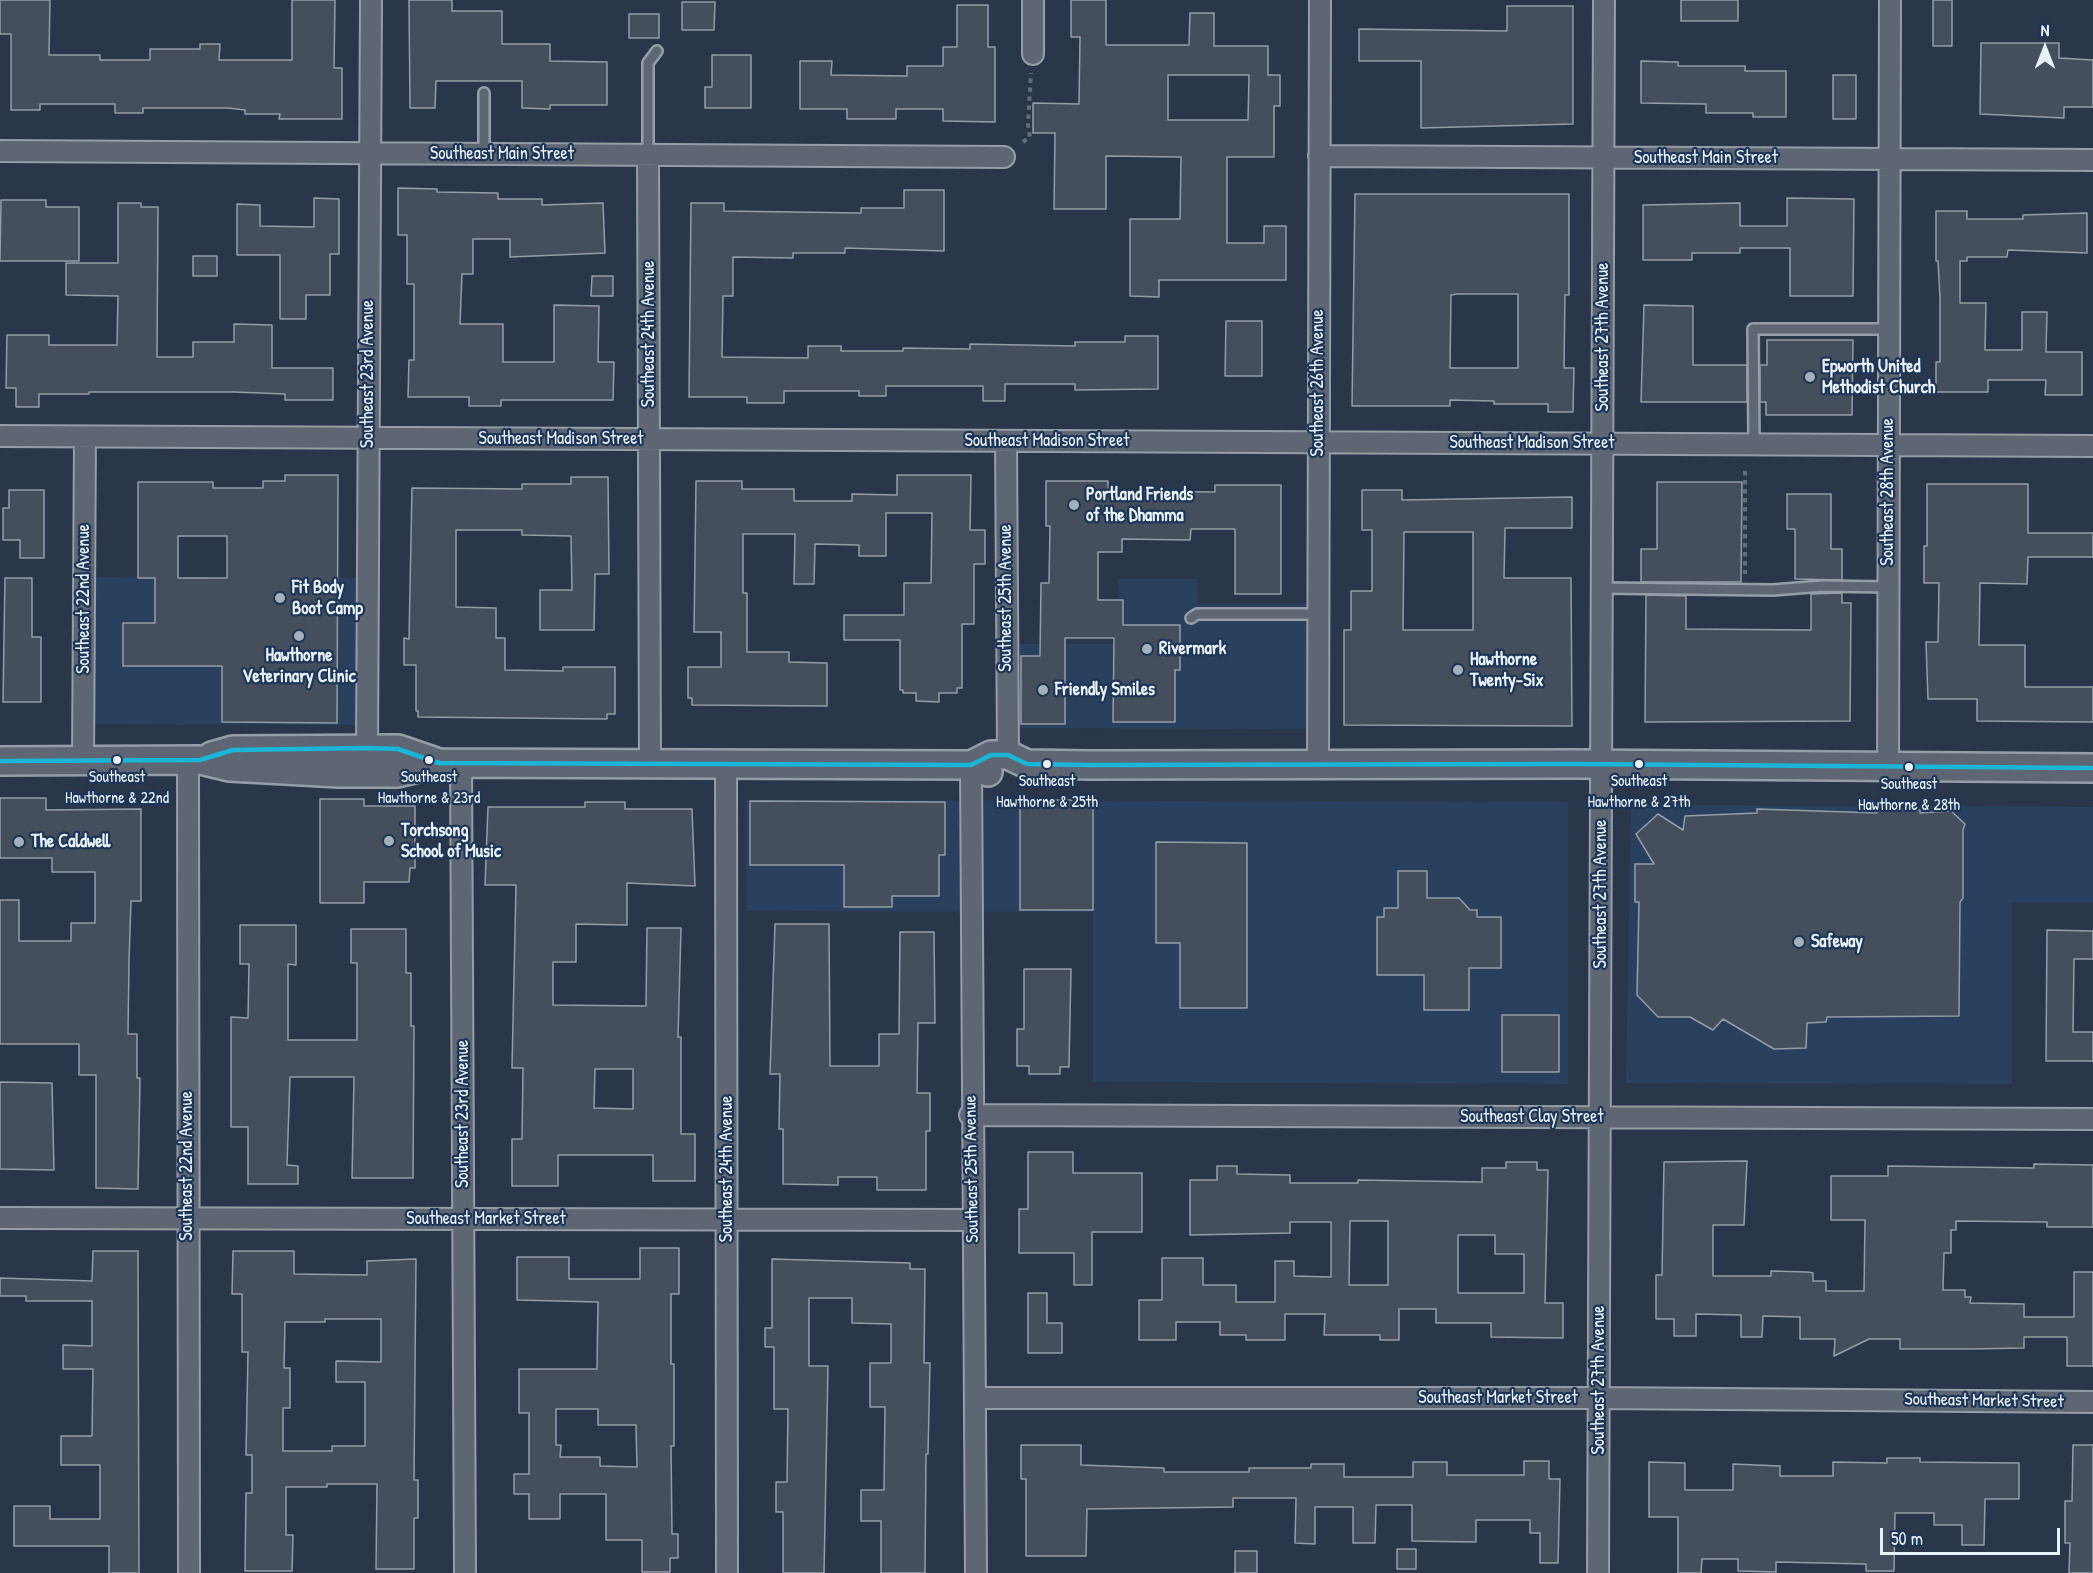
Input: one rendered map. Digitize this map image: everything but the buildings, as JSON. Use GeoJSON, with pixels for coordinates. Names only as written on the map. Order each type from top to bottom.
{"type":"FeatureCollection","features":[{"type":"Feature","properties":{"kind":"main road"},"geometry":{"type":"LineString","coordinates":[[194,760],[233,750],[367,748],[398,749],[450,763]]}},
{"type":"Feature","properties":{"kind":"main road"},"geometry":{"type":"LineString","coordinates":[[0,761],[194,760],[229,767],[339,773],[398,773],[450,763],[971,765],[991,755],[1017,760],[1318,766],[1601,764],[2093,768]]}},
{"type":"Feature","properties":{"kind":"street","name":"Southeast 23rd Avenue"},"geometry":{"type":"LineString","coordinates":[[367,748],[368,153],[371,0]]}},
{"type":"Feature","properties":{"kind":"street"},"geometry":{"type":"LineString","coordinates":[[1033,0],[1034,54]]}},
{"type":"Feature","properties":{"kind":"street","name":"Southeast 26th Avenue"},"geometry":{"type":"LineString","coordinates":[[1318,766],[1320,0]]}},
{"type":"Feature","properties":{"kind":"street","name":"Southeast 27th Avenue"},"geometry":{"type":"LineString","coordinates":[[1598,1573],[1604,0]]}},
{"type":"Feature","properties":{"kind":"street","name":"Southeast 28th Avenue"},"geometry":{"type":"LineString","coordinates":[[1888,767],[1887,444],[1890,0]]}},
{"type":"Feature","properties":{"kind":"street","name":"Southeast Main Street"},"geometry":{"type":"LineString","coordinates":[[0,151],[1004,157]]}},
{"type":"Feature","properties":{"kind":"street","name":"Southeast 24th Avenue"},"geometry":{"type":"LineString","coordinates":[[648,154],[650,764]]}},
{"type":"Feature","properties":{"kind":"street","name":"Southeast Main Street"},"geometry":{"type":"LineString","coordinates":[[1319,156],[2093,160]]}},
{"type":"Feature","properties":{"kind":"street","name":"Southeast Madison Street"},"geometry":{"type":"LineString","coordinates":[[0,436],[2093,446]]}},
{"type":"Feature","properties":{"kind":"street","name":"Southeast 22nd Avenue"},"geometry":{"type":"LineString","coordinates":[[83,761],[85,436]]}},
{"type":"Feature","properties":{"kind":"street","name":"Southeast 25th Avenue"},"geometry":{"type":"LineString","coordinates":[[1006,441],[1017,760]]}},
{"type":"Feature","properties":{"kind":"street","name":"Southeast 22nd Avenue"},"geometry":{"type":"LineString","coordinates":[[189,1573],[187,1219],[194,760]]}},
{"type":"Feature","properties":{"kind":"street","name":"Southeast 23rd Avenue"},"geometry":{"type":"LineString","coordinates":[[450,763],[463,1219],[465,1573]]}},
{"type":"Feature","properties":{"kind":"street","name":"Southeast 24th Avenue"},"geometry":{"type":"LineString","coordinates":[[726,765],[727,1573]]}},
{"type":"Feature","properties":{"kind":"street","name":"Southeast 25th Avenue"},"geometry":{"type":"LineString","coordinates":[[971,765],[970,1115],[974,1246],[976,1573]]}},
{"type":"Feature","properties":{"kind":"street","name":"Southeast Clay Street"},"geometry":{"type":"LineString","coordinates":[[970,1115],[2093,1119]]}},
{"type":"Feature","properties":{"kind":"street","name":"Southeast Market Street"},"geometry":{"type":"LineString","coordinates":[[0,1218],[972,1220]]}},
{"type":"Feature","properties":{"kind":"street","name":"Southeast Market Street"},"geometry":{"type":"LineString","coordinates":[[975,1398],[1599,1398],[2093,1402]]}},
{"type":"Feature","properties":{"kind":"lane","name":"Southeast 24th Avenue"},"geometry":{"type":"LineString","coordinates":[[648,154],[648,63],[657,51]]}},
{"type":"Feature","properties":{"kind":"lane"},"geometry":{"type":"LineString","coordinates":[[484,93],[484,154]]}},
{"type":"Feature","properties":{"kind":"lane"},"geometry":{"type":"LineString","coordinates":[[1754,444],[1753,329],[1888,329]]}},
{"type":"Feature","properties":{"kind":"lane"},"geometry":{"type":"LineString","coordinates":[[1602,588],[1746,590],[1823,586],[1889,587]]}},
{"type":"Feature","properties":{"kind":"lane"},"geometry":{"type":"LineString","coordinates":[[1191,618],[1197,614],[1318,614]]}},
{"type":"Feature","properties":{"kind":"path"},"geometry":{"type":"LineString","coordinates":[[1023,142],[1030,136],[1029,101]]}},
{"type":"Feature","properties":{"kind":"path"},"geometry":{"type":"LineString","coordinates":[[1745,471],[1746,590]]}},
{"type":"Feature","properties":{"kind":"shaded area"},"geometry":{"type":"Polygon","coordinates":[[[85,577],[369,578],[369,725],[85,724],[85,577]]]}},
{"type":"Feature","properties":{"kind":"shaded area"},"geometry":{"type":"Polygon","coordinates":[[[1119,579],[1197,579],[1198,604],[1320,604],[1320,729],[1010,728],[1009,644],[1118,644],[1119,579]]]}},
{"type":"Feature","properties":{"kind":"shaded area"},"geometry":{"type":"Polygon","coordinates":[[[746,800],[1568,802],[1568,1084],[1093,1082],[1093,912],[746,911],[746,800]]]}},
{"type":"Feature","properties":{"kind":"shaded area"},"geometry":{"type":"Polygon","coordinates":[[[1631,805],[2093,807],[2093,903],[2012,903],[2012,1084],[1626,1083],[1631,805]]]}},
{"type":"Feature","properties":{"kind":"transit line"},"geometry":{"type":"LineString","coordinates":[[0,761],[200,760],[233,750],[367,748],[398,749],[439,763],[971,765],[991,755],[1008,755],[1027,764],[1091,765],[1574,764],[2093,768]]}},
{"type":"Feature","properties":{"kind":"place","name":"Epworth United Methodist Church"},"geometry":{"type":"Point","coordinates":[1810,377]}},
{"type":"Feature","properties":{"kind":"place","name":"Portland Friends of the Dhamma"},"geometry":{"type":"Point","coordinates":[1074,505]}},
{"type":"Feature","properties":{"kind":"place","name":"Fit Body Boot Camp"},"geometry":{"type":"Point","coordinates":[280,598]}},
{"type":"Feature","properties":{"kind":"place","name":"Hawthorne Veterinary Clinic"},"geometry":{"type":"Point","coordinates":[299,636]}},
{"type":"Feature","properties":{"kind":"place","name":"Rivermark"},"geometry":{"type":"Point","coordinates":[1147,649]}},
{"type":"Feature","properties":{"kind":"place","name":"Hawthorne Twenty-Six"},"geometry":{"type":"Point","coordinates":[1458,670]}},
{"type":"Feature","properties":{"kind":"place","name":"Friendly Smiles"},"geometry":{"type":"Point","coordinates":[1043,690]}},
{"type":"Feature","properties":{"kind":"place","name":"Southeast Hawthorne & 22nd"},"geometry":{"type":"Point","coordinates":[117,760]}},
{"type":"Feature","properties":{"kind":"place","name":"Southeast Hawthorne & 23rd"},"geometry":{"type":"Point","coordinates":[429,760]}},
{"type":"Feature","properties":{"kind":"place","name":"Southeast Hawthorne & 25th"},"geometry":{"type":"Point","coordinates":[1047,764]}},
{"type":"Feature","properties":{"kind":"place","name":"Southeast Hawthorne & 27th"},"geometry":{"type":"Point","coordinates":[1639,764]}},
{"type":"Feature","properties":{"kind":"place","name":"Southeast Hawthorne & 28th"},"geometry":{"type":"Point","coordinates":[1909,767]}},
{"type":"Feature","properties":{"kind":"place","name":"Torchsong School of Music"},"geometry":{"type":"Point","coordinates":[389,841]}},
{"type":"Feature","properties":{"kind":"place","name":"The Caldwell"},"geometry":{"type":"Point","coordinates":[19,842]}},
{"type":"Feature","properties":{"kind":"place","name":"Safeway"},"geometry":{"type":"Point","coordinates":[1799,942]}}]}
